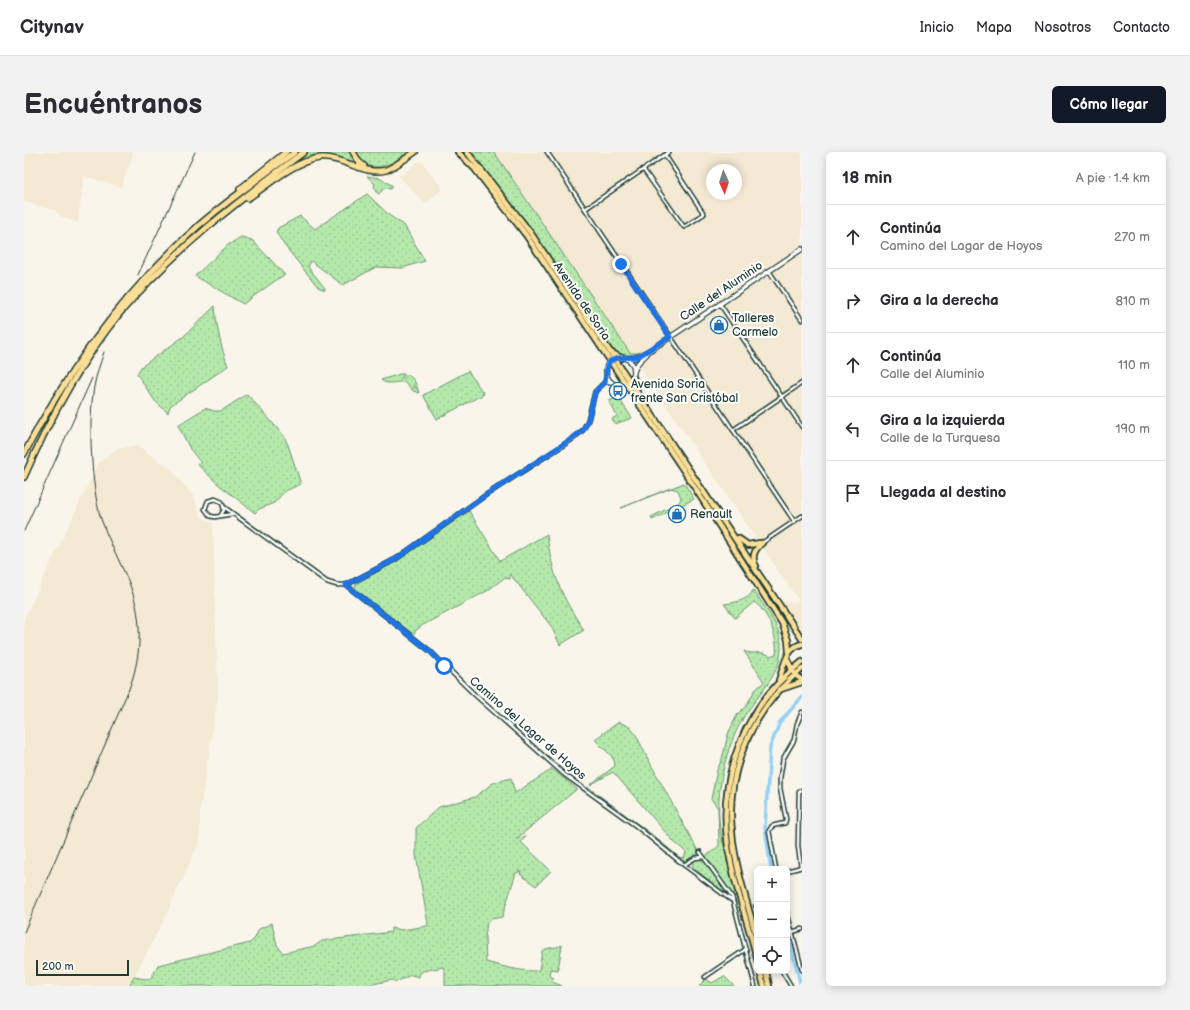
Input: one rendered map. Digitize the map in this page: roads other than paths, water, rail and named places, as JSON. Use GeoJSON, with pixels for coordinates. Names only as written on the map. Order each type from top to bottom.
{"type":"FeatureCollection","features":[{"type":"Feature","properties":{"kind":"highway"},"geometry":{"type":"LineString","coordinates":[[24,454],[65,382],[117,310],[174,249],[233,197],[252,177],[286,152]]}},
{"type":"Feature","properties":{"kind":"highway"},"geometry":{"type":"LineString","coordinates":[[233,197],[295,152]]}},
{"type":"Feature","properties":{"kind":"highway"},"geometry":{"type":"LineString","coordinates":[[24,477],[54,413],[91,354],[120,314],[177,254],[227,211],[304,152]]}},
{"type":"Feature","properties":{"kind":"highway"},"geometry":{"type":"LineString","coordinates":[[353,152],[361,164],[372,170]]}},
{"type":"Feature","properties":{"kind":"highway"},"geometry":{"type":"LineString","coordinates":[[227,211],[294,167],[308,161],[320,158],[335,159],[372,170],[387,169],[415,152]]}},
{"type":"Feature","properties":{"kind":"highway","name":"Avenida de Soria"},"geometry":{"type":"LineString","coordinates":[[458,152],[475,169],[526,235],[612,360],[630,379],[782,622],[788,640],[789,652]]}},
{"type":"Feature","properties":{"kind":"highway","name":"Avenida de Soria"},"geometry":{"type":"LineString","coordinates":[[467,152],[530,232],[610,352],[612,360]]}},
{"type":"Feature","properties":{"kind":"highway"},"geometry":{"type":"LineString","coordinates":[[610,352],[624,358]]}},
{"type":"Feature","properties":{"kind":"highway"},"geometry":{"type":"LineString","coordinates":[[630,379],[802,639]]}},
{"type":"Feature","properties":{"kind":"highway"},"geometry":{"type":"LineString","coordinates":[[726,524],[744,544],[754,546],[762,543]]}},
{"type":"Feature","properties":{"kind":"highway"},"geometry":{"type":"LineString","coordinates":[[762,543],[754,553],[754,562],[769,591]]}},
{"type":"Feature","properties":{"kind":"highway"},"geometry":{"type":"LineString","coordinates":[[778,683],[789,652],[796,645],[802,644]]}},
{"type":"Feature","properties":{"kind":"highway"},"geometry":{"type":"LineString","coordinates":[[780,690],[802,681],[795,675],[787,659]]}},
{"type":"Feature","properties":{"kind":"highway"},"geometry":{"type":"LineString","coordinates":[[754,948],[729,852],[725,807],[730,770],[741,739],[753,715],[778,683],[802,662]]}},
{"type":"Feature","properties":{"kind":"highway"},"geometry":{"type":"LineString","coordinates":[[757,938],[735,853],[730,815],[736,768],[754,725],[780,690],[802,669]]}},
{"type":"Feature","properties":{"kind":"highway"},"geometry":{"type":"LineString","coordinates":[[761,974],[764,986]]}},
{"type":"Feature","properties":{"kind":"highway"},"geometry":{"type":"LineString","coordinates":[[767,974],[769,986]]}},
{"type":"Feature","properties":{"kind":"street"},"geometry":{"type":"LineString","coordinates":[[546,152],[794,521]]}},
{"type":"Feature","properties":{"kind":"street"},"geometry":{"type":"LineString","coordinates":[[585,209],[669,152]]}},
{"type":"Feature","properties":{"kind":"street"},"geometry":{"type":"LineString","coordinates":[[643,169],[684,227],[704,214],[664,155]]}},
{"type":"Feature","properties":{"kind":"street","name":"Calle del Aluminio"},"geometry":{"type":"LineString","coordinates":[[630,379],[638,363],[652,350],[802,249]]}},
{"type":"Feature","properties":{"kind":"street"},"geometry":{"type":"LineString","coordinates":[[769,271],[802,320]]}},
{"type":"Feature","properties":{"kind":"street"},"geometry":{"type":"LineString","coordinates":[[720,304],[802,426]]}},
{"type":"Feature","properties":{"kind":"street","name":"Calle del Aluminio"},"geometry":{"type":"LineString","coordinates":[[612,360],[634,358],[652,350]]}},
{"type":"Feature","properties":{"kind":"street"},"geometry":{"type":"LineString","coordinates":[[605,382],[611,382],[620,386],[630,379],[632,364],[624,358]]}},
{"type":"Feature","properties":{"kind":"street"},"geometry":{"type":"LineString","coordinates":[[232,514],[216,517],[210,516],[206,512],[206,505],[210,500],[220,500],[224,507],[232,514],[327,582],[337,586],[346,585],[396,559],[486,495],[583,430],[588,420],[595,392],[605,382],[607,367],[612,360]]}},
{"type":"Feature","properties":{"kind":"street"},"geometry":{"type":"LineString","coordinates":[[607,375],[611,382]]}},
{"type":"Feature","properties":{"kind":"street"},"geometry":{"type":"LineString","coordinates":[[733,430],[802,383]]}},
{"type":"Feature","properties":{"kind":"street"},"geometry":{"type":"LineString","coordinates":[[221,515],[224,507]]}},
{"type":"Feature","properties":{"kind":"street"},"geometry":{"type":"LineString","coordinates":[[762,543],[802,516]]}},
{"type":"Feature","properties":{"kind":"street","name":"Camino del Lagar de Hoyos"},"geometry":{"type":"LineString","coordinates":[[346,585],[430,651],[475,695],[565,775],[636,826],[684,865],[731,900]]}},
{"type":"Feature","properties":{"kind":"street"},"geometry":{"type":"LineString","coordinates":[[775,866],[769,831],[772,826],[785,823],[786,820],[780,788],[780,778],[783,759],[794,740],[797,724],[802,712]]}},
{"type":"Feature","properties":{"kind":"street"},"geometry":{"type":"LineString","coordinates":[[790,870],[802,867],[798,831],[799,792],[802,790]]}},
{"type":"Feature","properties":{"kind":"street"},"geometry":{"type":"LineString","coordinates":[[700,852],[732,897],[755,986]]}},
{"type":"Feature","properties":{"kind":"street"},"geometry":{"type":"LineString","coordinates":[[684,865],[695,858],[703,858]]}},
{"type":"Feature","properties":{"kind":"street"},"geometry":{"type":"LineString","coordinates":[[790,924],[802,970]]}},
{"type":"Feature","properties":{"kind":"street"},"geometry":{"type":"LineString","coordinates":[[792,932],[802,929]]}},
{"type":"Feature","properties":{"kind":"street"},"geometry":{"type":"LineString","coordinates":[[705,977],[746,949]]}},
{"type":"Feature","properties":{"kind":"street"},"geometry":{"type":"LineString","coordinates":[[784,974],[791,986]]}},
{"type":"Feature","properties":{"kind":"waterway"},"geometry":{"type":"LineString","coordinates":[[771,866],[765,827],[770,747],[780,722],[802,697]]}},
{"type":"Feature","properties":{"kind":"waterway"},"geometry":{"type":"LineString","coordinates":[[789,938],[801,986]]}},
{"type":"Feature","properties":{"kind":"tunnel"},"geometry":{"type":"LineString","coordinates":[[732,901],[754,906]]}},
{"type":"Feature","properties":{"kind":"railway"},"geometry":{"type":"LineString","coordinates":[[138,275],[195,152]]}},
{"type":"Feature","properties":{"kind":"railway"},"geometry":{"type":"LineString","coordinates":[[24,932],[129,689],[134,675],[139,647],[136,605],[127,578],[101,519],[95,490],[91,435],[92,401],[96,378],[104,352]]}},
{"type":"Feature","properties":{"kind":"railway"},"geometry":{"type":"LineString","coordinates":[[24,531],[92,378]]}},
{"type":"Feature","properties":{"kind":"place","name":"Talleres Carmelo"},"geometry":{"type":"Point","coordinates":[719,325]}},
{"type":"Feature","properties":{"kind":"place","name":"Avenida Soria frente San Cristóbal"},"geometry":{"type":"Point","coordinates":[618,391]}},
{"type":"Feature","properties":{"kind":"place","name":"Renault"},"geometry":{"type":"Point","coordinates":[677,514]}}]}
